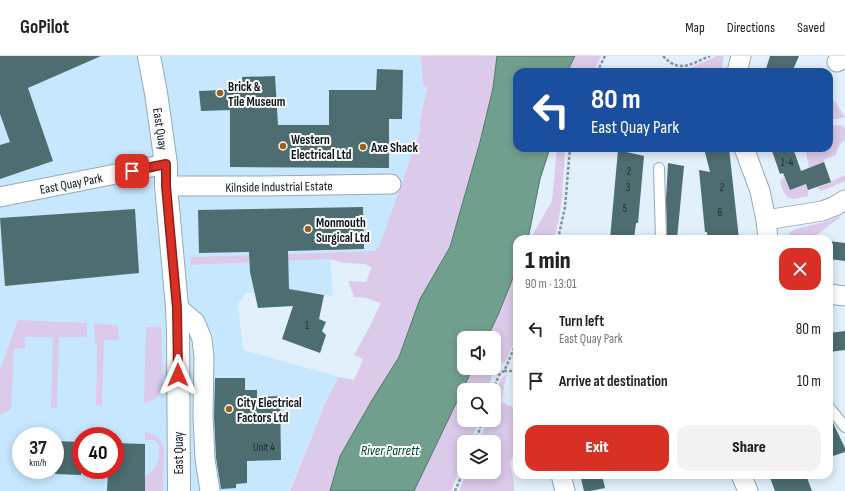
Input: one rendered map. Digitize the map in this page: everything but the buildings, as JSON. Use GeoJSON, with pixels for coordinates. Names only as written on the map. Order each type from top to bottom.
{"type":"FeatureCollection","features":[{"type":"Feature","properties":{"kind":"street","name":"East Quay"},"geometry":{"type":"LineString","coordinates":[[149,56],[166,164],[166,186],[177,308],[178,491]]}},
{"type":"Feature","properties":{"kind":"street"},"geometry":{"type":"LineString","coordinates":[[738,68],[741,56]]}},
{"type":"Feature","properties":{"kind":"street"},"geometry":{"type":"LineString","coordinates":[[745,152],[760,191],[767,230],[822,211],[845,200]]}},
{"type":"Feature","properties":{"kind":"street","name":"East Quay Park"},"geometry":{"type":"LineString","coordinates":[[0,197],[166,164]]}},
{"type":"Feature","properties":{"kind":"street","name":"Kilnside Industrial Estate"},"geometry":{"type":"LineString","coordinates":[[166,186],[391,184]]}},
{"type":"Feature","properties":{"kind":"street"},"geometry":{"type":"LineString","coordinates":[[833,294],[845,296]]}},
{"type":"Feature","properties":{"kind":"street"},"geometry":{"type":"LineString","coordinates":[[177,308],[194,322],[202,339],[204,357],[202,416],[205,460],[210,491]]}},
{"type":"Feature","properties":{"kind":"street"},"geometry":{"type":"LineString","coordinates":[[563,479],[566,491]]}},
{"type":"Feature","properties":{"kind":"street"},"geometry":{"type":"LineString","coordinates":[[743,479],[748,491]]}},
{"type":"Feature","properties":{"kind":"lane"},"geometry":{"type":"LineString","coordinates":[[659,168],[661,235]]}},
{"type":"Feature","properties":{"kind":"lane"},"geometry":{"type":"LineString","coordinates":[[833,411],[845,427]]}},
{"type":"Feature","properties":{"kind":"path"},"geometry":{"type":"LineString","coordinates":[[600,68],[605,56]]}},
{"type":"Feature","properties":{"kind":"path"},"geometry":{"type":"LineString","coordinates":[[662,56],[671,64],[682,66],[710,56]]}},
{"type":"Feature","properties":{"kind":"path"},"geometry":{"type":"LineString","coordinates":[[559,235],[565,207],[570,152]]}},
{"type":"Feature","properties":{"kind":"path"},"geometry":{"type":"LineString","coordinates":[[496,383],[499,375],[504,371],[513,350]]}},
{"type":"Feature","properties":{"kind":"path"},"geometry":{"type":"LineString","coordinates":[[504,371],[513,371]]}},
{"type":"Feature","properties":{"kind":"path"},"geometry":{"type":"LineString","coordinates":[[455,491],[460,479]]}},
{"type":"Feature","properties":{"kind":"shaded area"},"geometry":{"type":"Polygon","coordinates":[[[0,56],[421,56],[423,86],[427,86],[419,124],[421,129],[377,249],[374,251],[191,257],[191,265],[330,259],[333,296],[299,291],[246,293],[238,304],[243,350],[339,377],[324,406],[289,491],[0,491],[0,56]]]}},
{"type":"Feature","properties":{"kind":"shaded area"},"geometry":{"type":"Polygon","coordinates":[[[421,56],[497,56],[493,88],[480,142],[450,247],[420,299],[399,357],[340,456],[330,491],[290,491],[324,406],[339,377],[354,380],[363,359],[354,355],[381,303],[366,298],[354,297],[348,281],[366,282],[372,267],[364,264],[345,263],[330,259],[191,265],[190,257],[374,251],[379,247],[421,129],[419,125],[427,87],[423,86],[421,56]]]}},
{"type":"Feature","properties":{"kind":"shaded area"},"geometry":{"type":"Polygon","coordinates":[[[575,56],[601,56],[596,68],[569,68],[575,56]]]}},
{"type":"Feature","properties":{"kind":"shaded area"},"geometry":{"type":"Polygon","coordinates":[[[717,56],[724,56],[722,68],[690,68],[717,56]]]}},
{"type":"Feature","properties":{"kind":"shaded area"},"geometry":{"type":"Polygon","coordinates":[[[834,100],[845,117],[833,119],[834,100]]]}},
{"type":"Feature","properties":{"kind":"shaded area"},"geometry":{"type":"Polygon","coordinates":[[[833,125],[843,126],[845,128],[845,140],[841,143],[836,155],[809,168],[806,152],[833,152],[833,125]]]}},
{"type":"Feature","properties":{"kind":"shaded area"},"geometry":{"type":"Polygon","coordinates":[[[557,152],[565,152],[561,205],[555,235],[532,235],[552,201],[557,152]]]}},
{"type":"Feature","properties":{"kind":"shaded area"},"geometry":{"type":"Polygon","coordinates":[[[845,175],[845,181],[822,191],[817,188],[845,175]]]}},
{"type":"Feature","properties":{"kind":"shaded area"},"geometry":{"type":"Polygon","coordinates":[[[785,178],[790,190],[806,184],[808,196],[793,199],[787,197],[781,184],[781,179],[785,178]]]}},
{"type":"Feature","properties":{"kind":"shaded area"},"geometry":{"type":"Polygon","coordinates":[[[843,215],[816,235],[788,235],[796,229],[828,221],[843,215]]]}},
{"type":"Feature","properties":{"kind":"shaded area"},"geometry":{"type":"Polygon","coordinates":[[[513,278],[513,344],[506,361],[501,364],[501,331],[490,331],[513,278]]]}},
{"type":"Feature","properties":{"kind":"shaded area"},"geometry":{"type":"Polygon","coordinates":[[[18,320],[87,323],[87,337],[59,337],[57,408],[51,408],[53,337],[25,337],[25,348],[14,349],[11,409],[0,415],[0,370],[18,320]]]}},
{"type":"Feature","properties":{"kind":"shaded area"},"geometry":{"type":"Polygon","coordinates":[[[94,323],[118,326],[119,340],[104,340],[102,405],[96,406],[97,345],[95,345],[94,323]]]}},
{"type":"Feature","properties":{"kind":"shaded area"},"geometry":{"type":"Polygon","coordinates":[[[146,327],[161,327],[163,386],[156,397],[151,401],[144,403],[146,327]]]}},
{"type":"Feature","properties":{"kind":"shaded area"},"geometry":{"type":"Polygon","coordinates":[[[507,373],[501,402],[501,383],[499,383],[507,373]]]}},
{"type":"Feature","properties":{"kind":"shaded area"},"geometry":{"type":"Polygon","coordinates":[[[470,375],[492,375],[490,383],[466,383],[470,375]]]}},
{"type":"Feature","properties":{"kind":"shaded area"},"geometry":{"type":"Polygon","coordinates":[[[457,401],[457,427],[476,427],[474,435],[457,435],[457,476],[451,491],[414,491],[457,401]]]}},
{"type":"Feature","properties":{"kind":"shaded area"},"geometry":{"type":"Polygon","coordinates":[[[501,402],[513,407],[513,456],[510,462],[514,491],[459,491],[464,479],[501,479],[501,435],[482,435],[484,427],[501,427],[501,402]]]}},
{"type":"Feature","properties":{"kind":"shaded area"},"geometry":{"type":"Polygon","coordinates":[[[145,432],[157,437],[164,447],[163,491],[145,491],[145,477],[156,467],[159,455],[159,445],[154,440],[145,440],[145,432]]]}},
{"type":"Feature","properties":{"kind":"water","name":"River Parrett"},"geometry":{"type":"Polygon","coordinates":[[[497,56],[575,56],[569,68],[513,68],[513,152],[549,152],[540,179],[529,235],[513,235],[513,278],[490,331],[457,331],[457,375],[470,375],[466,383],[457,383],[457,401],[414,491],[330,491],[340,456],[399,357],[420,299],[450,247],[480,142],[493,88],[497,56]]]}},
{"type":"Feature","properties":{"kind":"place","name":"Brick & Tile Museum"},"geometry":{"type":"Point","coordinates":[220,93]}},
{"type":"Feature","properties":{"kind":"place","name":"Western Electrical Ltd"},"geometry":{"type":"Point","coordinates":[283,146]}},
{"type":"Feature","properties":{"kind":"place","name":"Axe Shack"},"geometry":{"type":"Point","coordinates":[363,147]}},
{"type":"Feature","properties":{"kind":"place","name":"Monmouth Surgical Ltd"},"geometry":{"type":"Point","coordinates":[308,229]}},
{"type":"Feature","properties":{"kind":"place","name":"City Electrical Factors Ltd"},"geometry":{"type":"Point","coordinates":[229,409]}},
{"type":"Feature","properties":{"kind":"route"},"geometry":{"type":"LineString","coordinates":[[132,171],[166,164],[166,186],[177,308],[178,375]]}}]}
